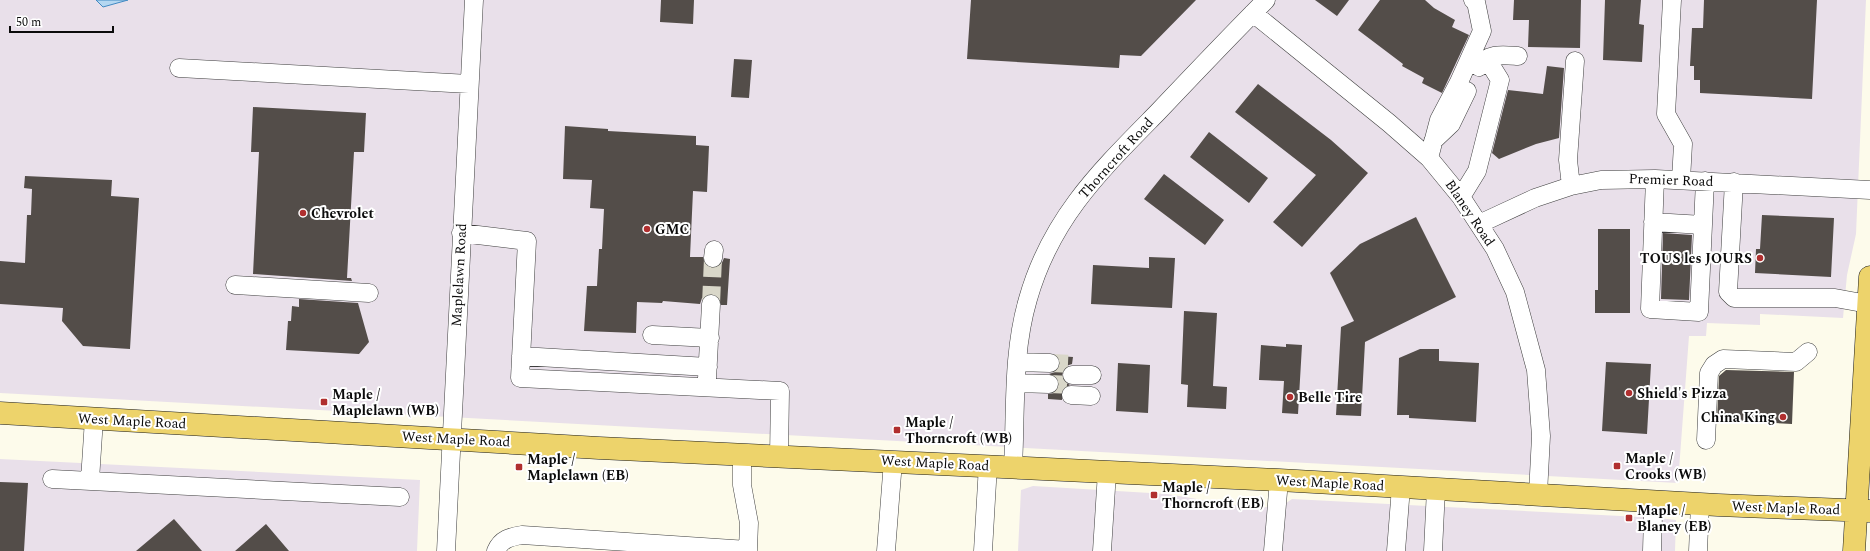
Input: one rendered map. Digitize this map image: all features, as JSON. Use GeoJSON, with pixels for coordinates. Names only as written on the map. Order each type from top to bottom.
{"type":"FeatureCollection","features":[{"type":"Feature","properties":{"kind":"main road"},"geometry":{"type":"LineString","coordinates":[[1854,551],[1863,510],[1869,290]]}},
{"type":"Feature","properties":{"kind":"main road","name":"West Maple Road"},"geometry":{"type":"LineString","coordinates":[[0,413],[452,439],[1279,480],[1661,502],[1863,510]]}},
{"type":"Feature","properties":{"kind":"street","name":"Maplelawn Road"},"geometry":{"type":"LineString","coordinates":[[446,551],[461,232],[474,0]]}},
{"type":"Feature","properties":{"kind":"street","name":"Thorncroft Road"},"geometry":{"type":"LineString","coordinates":[[1013,467],[1017,378],[1022,320],[1033,282],[1048,246],[1063,219],[1104,166],[1266,0]]}},
{"type":"Feature","properties":{"kind":"street"},"geometry":{"type":"LineString","coordinates":[[1431,149],[1438,120],[1459,82],[1482,31],[1476,2],[1473,0]]}},
{"type":"Feature","properties":{"kind":"street"},"geometry":{"type":"LineString","coordinates":[[1672,0],[1666,114],[1683,144],[1681,180]]}},
{"type":"Feature","properties":{"kind":"street","name":"Blaney Road"},"geometry":{"type":"LineString","coordinates":[[1253,13],[1389,123],[1431,149],[1480,224],[1515,292],[1536,370],[1541,436],[1538,494]]}},
{"type":"Feature","properties":{"kind":"street"},"geometry":{"type":"LineString","coordinates":[[1431,149],[1451,124],[1481,63],[1496,54],[1518,56]]}},
{"type":"Feature","properties":{"kind":"street"},"geometry":{"type":"LineString","coordinates":[[1461,196],[1477,171],[1500,80],[1487,59]]}},
{"type":"Feature","properties":{"kind":"street"},"geometry":{"type":"LineString","coordinates":[[1571,186],[1568,160],[1574,61]]}},
{"type":"Feature","properties":{"kind":"street"},"geometry":{"type":"LineString","coordinates":[[179,68],[469,84]]}},
{"type":"Feature","properties":{"kind":"street"},"geometry":{"type":"LineString","coordinates":[[1655,178],[1650,309],[1699,312],[1705,181]]}},
{"type":"Feature","properties":{"kind":"street","name":"Premier Road"},"geometry":{"type":"LineString","coordinates":[[1480,224],[1535,198],[1571,186],[1601,180],[1655,178],[1870,190]]}},
{"type":"Feature","properties":{"kind":"street"},"geometry":{"type":"LineString","coordinates":[[1734,182],[1728,292],[1734,298],[1835,298],[1869,290]]}},
{"type":"Feature","properties":{"kind":"street"},"geometry":{"type":"LineString","coordinates":[[1653,222],[1703,225]]}},
{"type":"Feature","properties":{"kind":"street"},"geometry":{"type":"LineString","coordinates":[[461,232],[527,242],[520,378],[780,391],[779,456]]}},
{"type":"Feature","properties":{"kind":"street"},"geometry":{"type":"LineString","coordinates":[[235,285],[369,293]]}},
{"type":"Feature","properties":{"kind":"street"},"geometry":{"type":"LineString","coordinates":[[707,387],[711,304]]}},
{"type":"Feature","properties":{"kind":"street"},"geometry":{"type":"LineString","coordinates":[[652,335],[710,338]]}},
{"type":"Feature","properties":{"kind":"street"},"geometry":{"type":"LineString","coordinates":[[1706,440],[1709,373],[1714,365],[1723,359],[1796,362],[1808,352]]}},
{"type":"Feature","properties":{"kind":"street"},"geometry":{"type":"LineString","coordinates":[[521,356],[708,367]]}},
{"type":"Feature","properties":{"kind":"street"},"geometry":{"type":"LineString","coordinates":[[1017,378],[1049,379],[1017,378]]}},
{"type":"Feature","properties":{"kind":"street"},"geometry":{"type":"LineString","coordinates":[[1072,380],[1092,380],[1072,380]]}},
{"type":"Feature","properties":{"kind":"street"},"geometry":{"type":"LineString","coordinates":[[90,480],[94,419]]}},
{"type":"Feature","properties":{"kind":"street"},"geometry":{"type":"LineString","coordinates":[[496,551],[498,545],[509,537],[522,536],[748,551],[749,523],[742,485],[742,454]]}},
{"type":"Feature","properties":{"kind":"street"},"geometry":{"type":"LineString","coordinates":[[886,551],[893,461]]}},
{"type":"Feature","properties":{"kind":"street"},"geometry":{"type":"LineString","coordinates":[[983,551],[988,465]]}},
{"type":"Feature","properties":{"kind":"street"},"geometry":{"type":"LineString","coordinates":[[1102,551],[1107,472]]}},
{"type":"Feature","properties":{"kind":"street"},"geometry":{"type":"LineString","coordinates":[[52,479],[400,497]]}},
{"type":"Feature","properties":{"kind":"street"},"geometry":{"type":"LineString","coordinates":[[1273,551],[1279,480]]}},
{"type":"Feature","properties":{"kind":"street"},"geometry":{"type":"LineString","coordinates":[[1396,551],[1401,487]]}},
{"type":"Feature","properties":{"kind":"street"},"geometry":{"type":"LineString","coordinates":[[1433,551],[1436,489]]}},
{"type":"Feature","properties":{"kind":"street"},"geometry":{"type":"LineString","coordinates":[[1652,551],[1653,515],[1661,502]]}},
{"type":"Feature","properties":{"kind":"street"},"geometry":{"type":"LineString","coordinates":[[1698,551],[1700,504]]}},
{"type":"Feature","properties":{"kind":"shaded area"},"geometry":{"type":"Polygon","coordinates":[[[0,0],[1866,0],[1856,234],[1847,275],[1843,318],[1760,314],[1760,325],[1707,323],[1706,336],[1689,336],[1678,483],[0,393],[0,0]]]}},
{"type":"Feature","properties":{"kind":"shaded area"},"geometry":{"type":"Polygon","coordinates":[[[0,459],[420,480],[417,551],[0,551],[0,459]]]}},
{"type":"Feature","properties":{"kind":"shaded area"},"geometry":{"type":"Polygon","coordinates":[[[1033,486],[1167,494],[1233,505],[1279,508],[1292,499],[1659,518],[1676,520],[1675,551],[1018,551],[1021,490],[1033,486]]]}},
{"type":"Feature","properties":{"kind":"water"},"geometry":{"type":"Polygon","coordinates":[[[96,0],[128,0],[103,7],[96,0]]]}},
{"type":"Feature","properties":{"kind":"building"},"geometry":{"type":"Polygon","coordinates":[[[661,0],[694,0],[693,24],[660,22],[661,0]]]}},
{"type":"Feature","properties":{"kind":"building"},"geometry":{"type":"Polygon","coordinates":[[[971,0],[1196,0],[1141,56],[1120,55],[1119,68],[967,59],[971,0]]]}},
{"type":"Feature","properties":{"kind":"building"},"geometry":{"type":"Polygon","coordinates":[[[1315,0],[1349,0],[1337,16],[1315,0]]]}},
{"type":"Feature","properties":{"kind":"building"},"geometry":{"type":"Polygon","coordinates":[[[1380,0],[1425,0],[1434,8],[1455,20],[1452,27],[1469,35],[1442,93],[1422,83],[1424,78],[1402,66],[1403,64],[1358,30],[1380,0]]]}},
{"type":"Feature","properties":{"kind":"building"},"geometry":{"type":"Polygon","coordinates":[[[1514,0],[1581,0],[1580,48],[1528,47],[1529,20],[1513,20],[1514,0]]]}},
{"type":"Feature","properties":{"kind":"building"},"geometry":{"type":"Polygon","coordinates":[[[1605,0],[1641,0],[1639,24],[1644,25],[1642,62],[1603,60],[1605,0]]]}},
{"type":"Feature","properties":{"kind":"building"},"geometry":{"type":"Polygon","coordinates":[[[1704,0],[1817,0],[1812,99],[1700,93],[1700,80],[1694,80],[1694,66],[1690,66],[1692,28],[1703,28],[1704,0]]]}},
{"type":"Feature","properties":{"kind":"building"},"geometry":{"type":"Polygon","coordinates":[[[734,59],[752,60],[749,98],[731,97],[734,59]]]}},
{"type":"Feature","properties":{"kind":"building"},"geometry":{"type":"Polygon","coordinates":[[[1547,66],[1564,68],[1559,138],[1536,144],[1499,159],[1492,153],[1508,90],[1543,94],[1547,66]]]}},
{"type":"Feature","properties":{"kind":"building"},"geometry":{"type":"Polygon","coordinates":[[[1258,84],[1331,140],[1368,173],[1302,247],[1273,222],[1316,175],[1235,112],[1258,84]]]}},
{"type":"Feature","properties":{"kind":"building","name":"Chevrolet"},"geometry":{"type":"Polygon","coordinates":[[[253,107],[366,113],[364,152],[354,152],[347,278],[351,278],[352,281],[253,274],[259,152],[251,152],[253,107]]]}},
{"type":"Feature","properties":{"kind":"building","name":"GMC"},"geometry":{"type":"Polygon","coordinates":[[[565,126],[608,129],[608,131],[696,136],[696,145],[709,146],[707,192],[693,191],[690,257],[703,257],[706,266],[712,268],[721,265],[724,258],[730,259],[727,305],[721,305],[717,295],[711,294],[702,298],[700,304],[663,301],[662,303],[637,302],[636,333],[584,331],[587,286],[597,286],[599,249],[602,249],[604,209],[590,208],[592,180],[563,179],[565,126]]]}},
{"type":"Feature","properties":{"kind":"building"},"geometry":{"type":"Polygon","coordinates":[[[1209,132],[1268,178],[1249,203],[1190,157],[1209,132]]]}},
{"type":"Feature","properties":{"kind":"building"},"geometry":{"type":"Polygon","coordinates":[[[1164,174],[1224,220],[1205,245],[1144,199],[1164,174]]]}},
{"type":"Feature","properties":{"kind":"building"},"geometry":{"type":"Polygon","coordinates":[[[25,176],[112,180],[111,196],[139,198],[130,349],[83,346],[62,321],[63,308],[0,304],[0,261],[25,263],[27,215],[31,215],[32,189],[24,188],[25,176]]]}},
{"type":"Feature","properties":{"kind":"building"},"geometry":{"type":"Polygon","coordinates":[[[1762,215],[1834,218],[1831,277],[1755,273],[1756,249],[1760,249],[1762,215]]]}},
{"type":"Feature","properties":{"kind":"building"},"geometry":{"type":"Polygon","coordinates":[[[1416,217],[1456,297],[1365,342],[1361,416],[1336,415],[1341,327],[1354,321],[1330,273],[1360,244],[1416,217]]]}},
{"type":"Feature","properties":{"kind":"building"},"geometry":{"type":"Polygon","coordinates":[[[1598,229],[1630,229],[1630,313],[1595,313],[1595,290],[1598,290],[1598,229]]]}},
{"type":"Feature","properties":{"kind":"building"},"geometry":{"type":"Polygon","coordinates":[[[1663,233],[1692,235],[1689,300],[1661,299],[1663,233]]]}},
{"type":"Feature","properties":{"kind":"building"},"geometry":{"type":"Polygon","coordinates":[[[1149,257],[1175,258],[1172,308],[1091,304],[1093,265],[1149,268],[1149,257]]]}},
{"type":"Feature","properties":{"kind":"building"},"geometry":{"type":"Polygon","coordinates":[[[299,299],[358,303],[369,342],[359,354],[286,350],[288,321],[291,321],[292,306],[299,307],[299,299]]]}},
{"type":"Feature","properties":{"kind":"building"},"geometry":{"type":"Polygon","coordinates":[[[1184,311],[1217,313],[1213,386],[1227,387],[1226,409],[1187,407],[1188,385],[1181,384],[1184,311]]]}},
{"type":"Feature","properties":{"kind":"building"},"geometry":{"type":"Polygon","coordinates":[[[1286,344],[1302,345],[1298,414],[1282,413],[1284,381],[1259,380],[1261,345],[1286,347],[1286,344]]]}},
{"type":"Feature","properties":{"kind":"building"},"geometry":{"type":"Polygon","coordinates":[[[1420,349],[1439,349],[1439,361],[1479,363],[1476,422],[1409,418],[1409,415],[1397,415],[1399,358],[1420,349]]]}},
{"type":"Feature","properties":{"kind":"building"},"geometry":{"type":"Polygon","coordinates":[[[1058,356],[1073,357],[1072,364],[1066,366],[1062,375],[1063,381],[1070,385],[1062,390],[1062,400],[1048,399],[1048,394],[1054,393],[1059,385],[1058,379],[1049,374],[1055,372],[1059,368],[1060,363],[1058,356]]]}},
{"type":"Feature","properties":{"kind":"building"},"geometry":{"type":"Polygon","coordinates":[[[1606,362],[1651,364],[1647,434],[1602,431],[1606,362]]]}},
{"type":"Feature","properties":{"kind":"building"},"geometry":{"type":"Polygon","coordinates":[[[1118,363],[1150,365],[1148,413],[1116,411],[1118,363]]]}},
{"type":"Feature","properties":{"kind":"building"},"geometry":{"type":"Polygon","coordinates":[[[1726,370],[1794,372],[1792,424],[1717,420],[1719,376],[1726,370]]]}},
{"type":"Feature","properties":{"kind":"building"},"geometry":{"type":"Polygon","coordinates":[[[0,482],[28,483],[24,551],[0,551],[0,482]]]}},
{"type":"Feature","properties":{"kind":"building"},"geometry":{"type":"Polygon","coordinates":[[[174,519],[202,551],[136,551],[174,519]]]}},
{"type":"Feature","properties":{"kind":"building"},"geometry":{"type":"Polygon","coordinates":[[[266,524],[289,551],[235,551],[266,524]]]}},
{"type":"Feature","properties":{"kind":"tunnel"},"geometry":{"type":"LineString","coordinates":[[711,304],[713,258]]}},
{"type":"Feature","properties":{"kind":"tunnel"},"geometry":{"type":"LineString","coordinates":[[1050,363],[1072,364]]}},
{"type":"Feature","properties":{"kind":"tunnel"},"geometry":{"type":"LineString","coordinates":[[1049,384],[1071,385]]}},
{"type":"Feature","properties":{"kind":"place","name":"Chevrolet"},"geometry":{"type":"Point","coordinates":[303,213]}},
{"type":"Feature","properties":{"kind":"place","name":"GMC"},"geometry":{"type":"Point","coordinates":[647,229]}},
{"type":"Feature","properties":{"kind":"place","name":"TOUS les JOURS"},"geometry":{"type":"Point","coordinates":[1760,258]}},
{"type":"Feature","properties":{"kind":"place","name":"Shield's Pizza"},"geometry":{"type":"Point","coordinates":[1629,393]}},
{"type":"Feature","properties":{"kind":"place","name":"Belle Tire"},"geometry":{"type":"Point","coordinates":[1290,397]}},
{"type":"Feature","properties":{"kind":"place","name":"Maple / Maplelawn (WB)"},"geometry":{"type":"Point","coordinates":[324,402]}},
{"type":"Feature","properties":{"kind":"place","name":"China King"},"geometry":{"type":"Point","coordinates":[1783,417]}},
{"type":"Feature","properties":{"kind":"place","name":"Maple / Thorncroft (WB)"},"geometry":{"type":"Point","coordinates":[897,430]}},
{"type":"Feature","properties":{"kind":"place","name":"Maple / Crooks (WB)"},"geometry":{"type":"Point","coordinates":[1617,466]}},
{"type":"Feature","properties":{"kind":"place","name":"Maple / Maplelawn (EB)"},"geometry":{"type":"Point","coordinates":[519,467]}},
{"type":"Feature","properties":{"kind":"place","name":"Maple / Thorncroft (EB)"},"geometry":{"type":"Point","coordinates":[1154,495]}},
{"type":"Feature","properties":{"kind":"place","name":"Maple / Blaney (EB)"},"geometry":{"type":"Point","coordinates":[1629,518]}}]}
